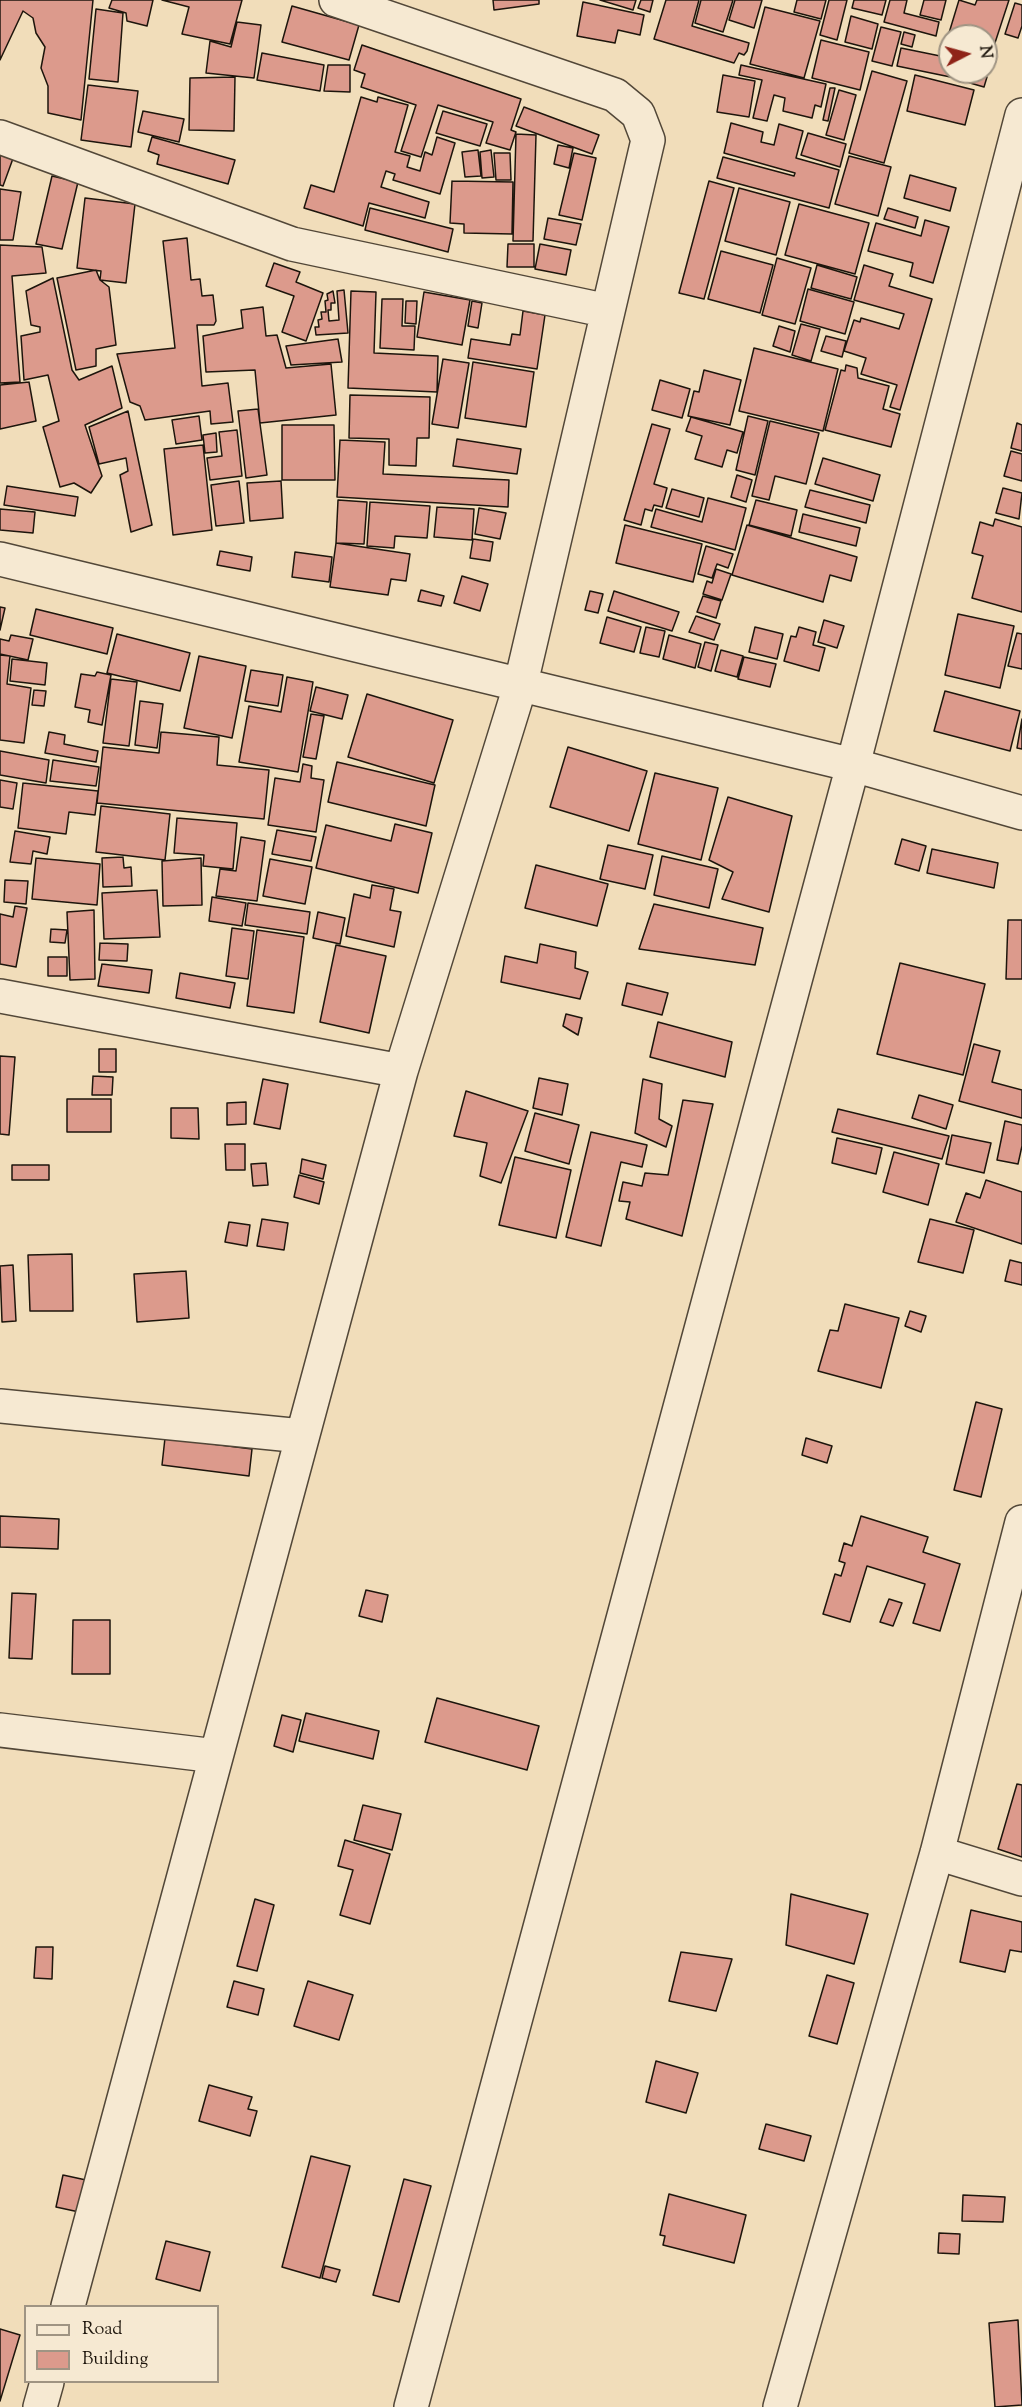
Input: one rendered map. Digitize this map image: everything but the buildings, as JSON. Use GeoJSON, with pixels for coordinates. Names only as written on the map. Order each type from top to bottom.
{"type":"FeatureCollection","features":[{"type":"Feature","properties":{"kind":"street"},"geometry":{"type":"LineString","coordinates":[[69,2305],[401,1071],[521,683],[648,140],[638,114],[615,95],[336,0]]}},
{"type":"Feature","properties":{"kind":"street"},"geometry":{"type":"LineString","coordinates":[[411,2407],[853,765],[1022,115]]}},
{"type":"Feature","properties":{"kind":"street"},"geometry":{"type":"LineString","coordinates":[[0,137],[292,244],[608,311]]}},
{"type":"Feature","properties":{"kind":"street"},"geometry":{"type":"LineString","coordinates":[[0,559],[853,765],[1022,813]]}},
{"type":"Feature","properties":{"kind":"street"},"geometry":{"type":"LineString","coordinates":[[0,996],[401,1071]]}},
{"type":"Feature","properties":{"kind":"street"},"geometry":{"type":"LineString","coordinates":[[0,1406],[302,1436]]}},
{"type":"Feature","properties":{"kind":"street"},"geometry":{"type":"LineString","coordinates":[[780,2407],[937,1853],[1022,1522]]}},
{"type":"Feature","properties":{"kind":"street"},"geometry":{"type":"LineString","coordinates":[[0,1730],[216,1756]]}},
{"type":"Feature","properties":{"kind":"street"},"geometry":{"type":"LineString","coordinates":[[937,1853],[1022,1878]]}},
{"type":"Feature","properties":{"kind":"street"},"geometry":{"type":"LineString","coordinates":[[40,2407],[47,2383]]}}]}
